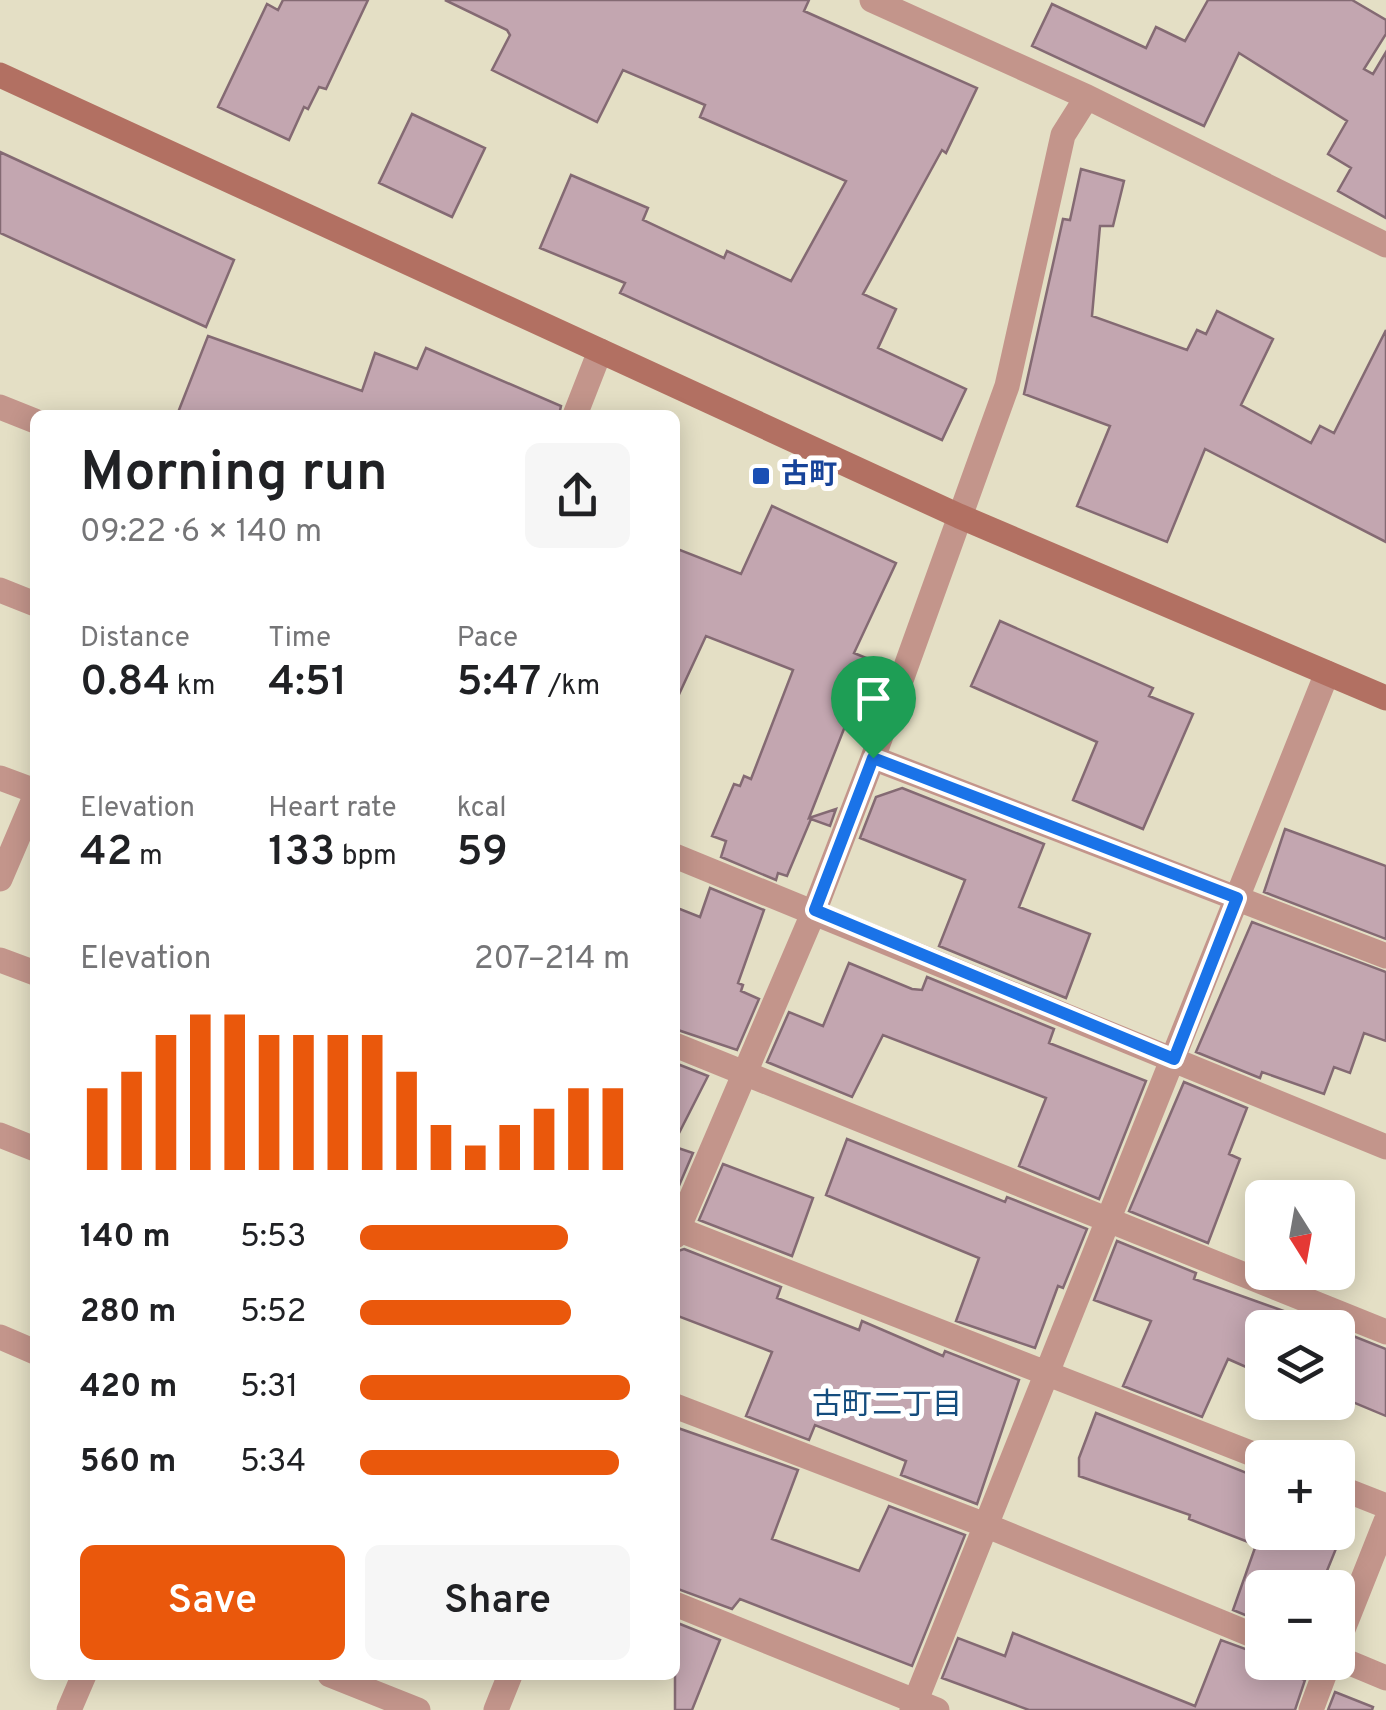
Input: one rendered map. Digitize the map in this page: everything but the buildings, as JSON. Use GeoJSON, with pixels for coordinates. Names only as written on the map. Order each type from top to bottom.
{"type":"FeatureCollection","features":[{"type":"Feature","properties":{"kind":"street"},"geometry":{"type":"LineString","coordinates":[[872,0],[1087,96],[1386,245]]}},
{"type":"Feature","properties":{"kind":"street"},"geometry":{"type":"LineString","coordinates":[[0,76],[959,516],[1386,698]]}},
{"type":"Feature","properties":{"kind":"street"},"geometry":{"type":"LineString","coordinates":[[680,1222],[747,1074],[873,758],[1007,386],[1063,134],[1087,96]]}},
{"type":"Feature","properties":{"kind":"street"},"geometry":{"type":"LineString","coordinates":[[577,410],[600,351]]}},
{"type":"Feature","properties":{"kind":"street"},"geometry":{"type":"LineString","coordinates":[[0,408],[30,419]]}},
{"type":"Feature","properties":{"kind":"street"},"geometry":{"type":"LineString","coordinates":[[0,590],[30,602]]}},
{"type":"Feature","properties":{"kind":"street"},"geometry":{"type":"LineString","coordinates":[[680,1606],[921,1707],[1044,1371],[1111,1222],[1328,673]]}},
{"type":"Feature","properties":{"kind":"street"},"geometry":{"type":"LineString","coordinates":[[873,758],[1386,956]]}},
{"type":"Feature","properties":{"kind":"street"},"geometry":{"type":"LineString","coordinates":[[0,778],[30,792]]}},
{"type":"Feature","properties":{"kind":"street"},"geometry":{"type":"LineString","coordinates":[[0,879],[30,806]]}},
{"type":"Feature","properties":{"kind":"street"},"geometry":{"type":"LineString","coordinates":[[680,858],[1386,1147]]}},
{"type":"Feature","properties":{"kind":"street"},"geometry":{"type":"LineString","coordinates":[[0,960],[30,971]]}},
{"type":"Feature","properties":{"kind":"street"},"geometry":{"type":"LineString","coordinates":[[680,1047],[1386,1332]]}},
{"type":"Feature","properties":{"kind":"street"},"geometry":{"type":"LineString","coordinates":[[0,1135],[30,1148]]}},
{"type":"Feature","properties":{"kind":"street"},"geometry":{"type":"LineString","coordinates":[[680,1233],[1245,1451]]}},
{"type":"Feature","properties":{"kind":"street"},"geometry":{"type":"LineString","coordinates":[[0,1338],[30,1350]]}},
{"type":"Feature","properties":{"kind":"street"},"geometry":{"type":"LineString","coordinates":[[680,1408],[985,1525],[1245,1632]]}},
{"type":"Feature","properties":{"kind":"street"},"geometry":{"type":"LineString","coordinates":[[1355,1494],[1386,1506]]}},
{"type":"Feature","properties":{"kind":"street"},"geometry":{"type":"LineString","coordinates":[[1355,1597],[1386,1521]]}},
{"type":"Feature","properties":{"kind":"street"},"geometry":{"type":"LineString","coordinates":[[1355,1667],[1386,1678]]}},
{"type":"Feature","properties":{"kind":"street"},"geometry":{"type":"LineString","coordinates":[[69,1710],[82,1680]]}},
{"type":"Feature","properties":{"kind":"street"},"geometry":{"type":"LineString","coordinates":[[343,1680],[418,1710]]}},
{"type":"Feature","properties":{"kind":"street"},"geometry":{"type":"LineString","coordinates":[[496,1710],[508,1680]]}},
{"type":"Feature","properties":{"kind":"street"},"geometry":{"type":"LineString","coordinates":[[1311,1710],[1322,1680]]}},
{"type":"Feature","properties":{"kind":"place","name":"古町"},"geometry":{"type":"Point","coordinates":[761,476]}},
{"type":"Feature","properties":{"kind":"district","name":"古町二丁目"},"geometry":{"type":"Point","coordinates":[887,1406]}},
{"type":"Feature","properties":{"kind":"route"},"geometry":{"type":"LineString","coordinates":[[873,758],[1237,898],[1174,1059],[815,910],[873,758]]}}]}
